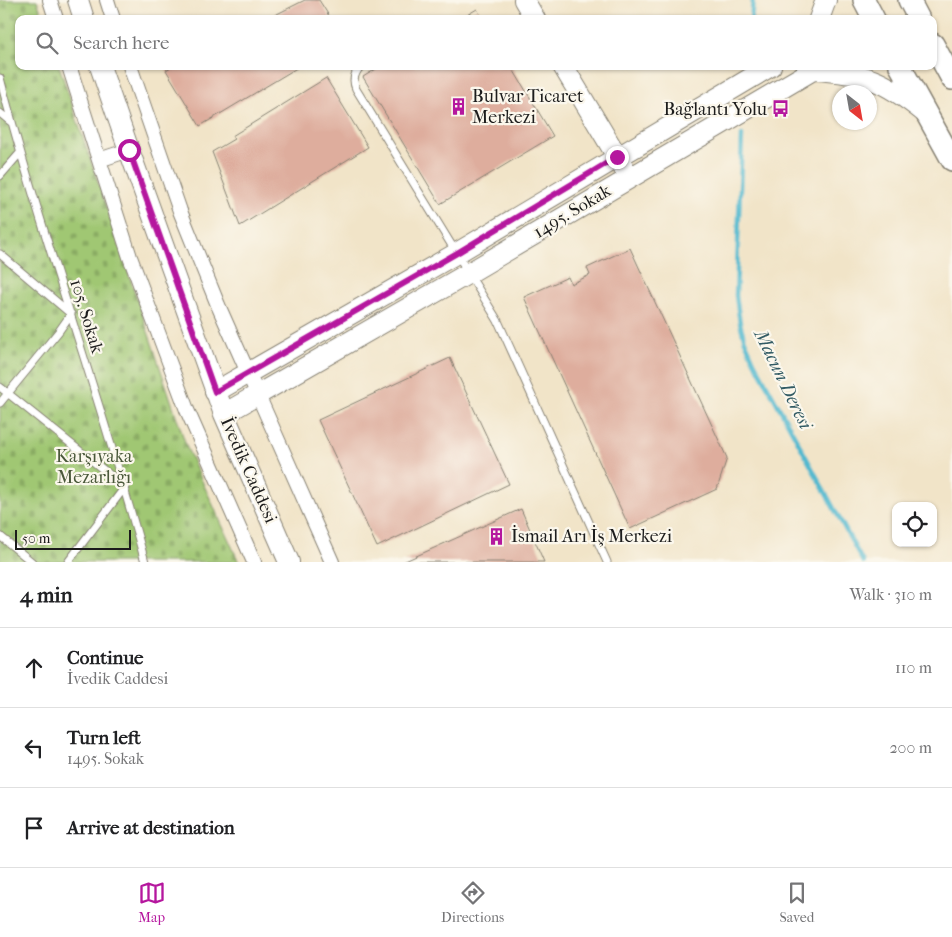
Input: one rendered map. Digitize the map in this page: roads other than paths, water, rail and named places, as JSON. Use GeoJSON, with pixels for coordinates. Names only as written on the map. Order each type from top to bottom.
{"type":"FeatureCollection","features":[{"type":"Feature","properties":{"kind":"main road"},"geometry":{"type":"LineString","coordinates":[[78,0],[83,15]]}},
{"type":"Feature","properties":{"kind":"main road"},"geometry":{"type":"LineString","coordinates":[[524,0],[533,15]]}},
{"type":"Feature","properties":{"kind":"main road"},"geometry":{"type":"LineString","coordinates":[[820,15],[826,0]]}},
{"type":"Feature","properties":{"kind":"main road"},"geometry":{"type":"LineString","coordinates":[[864,0],[872,15]]}},
{"type":"Feature","properties":{"kind":"main road"},"geometry":{"type":"LineString","coordinates":[[909,0],[917,15]]}},
{"type":"Feature","properties":{"kind":"main road"},"geometry":{"type":"LineString","coordinates":[[937,51],[952,79]]}},
{"type":"Feature","properties":{"kind":"main road","name":"İvedik Caddesi"},"geometry":{"type":"LineString","coordinates":[[101,70],[215,392],[289,562]]}},
{"type":"Feature","properties":{"kind":"main road"},"geometry":{"type":"LineString","coordinates":[[565,70],[629,177]]}},
{"type":"Feature","properties":{"kind":"main road","name":"1495. Sokak"},"geometry":{"type":"LineString","coordinates":[[215,392],[457,253],[764,70]]}},
{"type":"Feature","properties":{"kind":"main road","name":"1495. Sokak"},"geometry":{"type":"LineString","coordinates":[[224,414],[469,273],[813,70],[859,74],[882,83],[901,94],[926,113]]}},
{"type":"Feature","properties":{"kind":"main road"},"geometry":{"type":"LineString","coordinates":[[902,70],[952,160]]}},
{"type":"Feature","properties":{"kind":"main road"},"geometry":{"type":"LineString","coordinates":[[733,89],[745,110]]}},
{"type":"Feature","properties":{"kind":"street"},"geometry":{"type":"LineString","coordinates":[[50,0],[55,15]]}},
{"type":"Feature","properties":{"kind":"street"},"geometry":{"type":"LineString","coordinates":[[107,0],[112,15]]}},
{"type":"Feature","properties":{"kind":"street"},"geometry":{"type":"LineString","coordinates":[[71,70],[130,256],[187,410],[254,562]]}},
{"type":"Feature","properties":{"kind":"street"},"geometry":{"type":"LineString","coordinates":[[131,70],[180,211],[257,395],[332,562]]}},
{"type":"Feature","properties":{"kind":"street"},"geometry":{"type":"LineString","coordinates":[[99,160],[129,150]]}},
{"type":"Feature","properties":{"kind":"lane"},"geometry":{"type":"LineString","coordinates":[[358,70],[355,75],[354,85],[356,89],[498,321],[607,562]]}},
{"type":"Feature","properties":{"kind":"lane","name":"105. Sokak"},"geometry":{"type":"LineString","coordinates":[[0,78],[20,153],[125,487],[145,562]]}},
{"type":"Feature","properties":{"kind":"lane"},"geometry":{"type":"LineString","coordinates":[[0,113],[12,122]]}},
{"type":"Feature","properties":{"kind":"lane"},"geometry":{"type":"LineString","coordinates":[[0,176],[20,153]]}},
{"type":"Feature","properties":{"kind":"lane"},"geometry":{"type":"LineString","coordinates":[[0,254],[71,314],[0,403]]}},
{"type":"Feature","properties":{"kind":"lane"},"geometry":{"type":"LineString","coordinates":[[0,387],[125,487],[68,562]]}},
{"type":"Feature","properties":{"kind":"lane"},"geometry":{"type":"LineString","coordinates":[[0,536],[32,562]]}},
{"type":"Feature","properties":{"kind":"waterway","name":"Macun Deresi"},"geometry":{"type":"LineString","coordinates":[[751,15],[753,0]]}},
{"type":"Feature","properties":{"kind":"waterway","name":"Macun Deresi"},"geometry":{"type":"LineString","coordinates":[[742,135],[736,296],[745,341],[863,562]]}},
{"type":"Feature","properties":{"kind":"place","name":"Bulvar Ticaret Merkezi"},"geometry":{"type":"Point","coordinates":[458,106]}},
{"type":"Feature","properties":{"kind":"place","name":"Bağlantı Yolu"},"geometry":{"type":"Point","coordinates":[781,109]}},
{"type":"Feature","properties":{"kind":"place","name":"İsmail Arı İş Merkezi"},"geometry":{"type":"Point","coordinates":[497,536]}},
{"type":"Feature","properties":{"kind":"park label","name":"Karşıyaka Mezarlığı"},"geometry":{"type":"Point","coordinates":[94,466]}}]}
